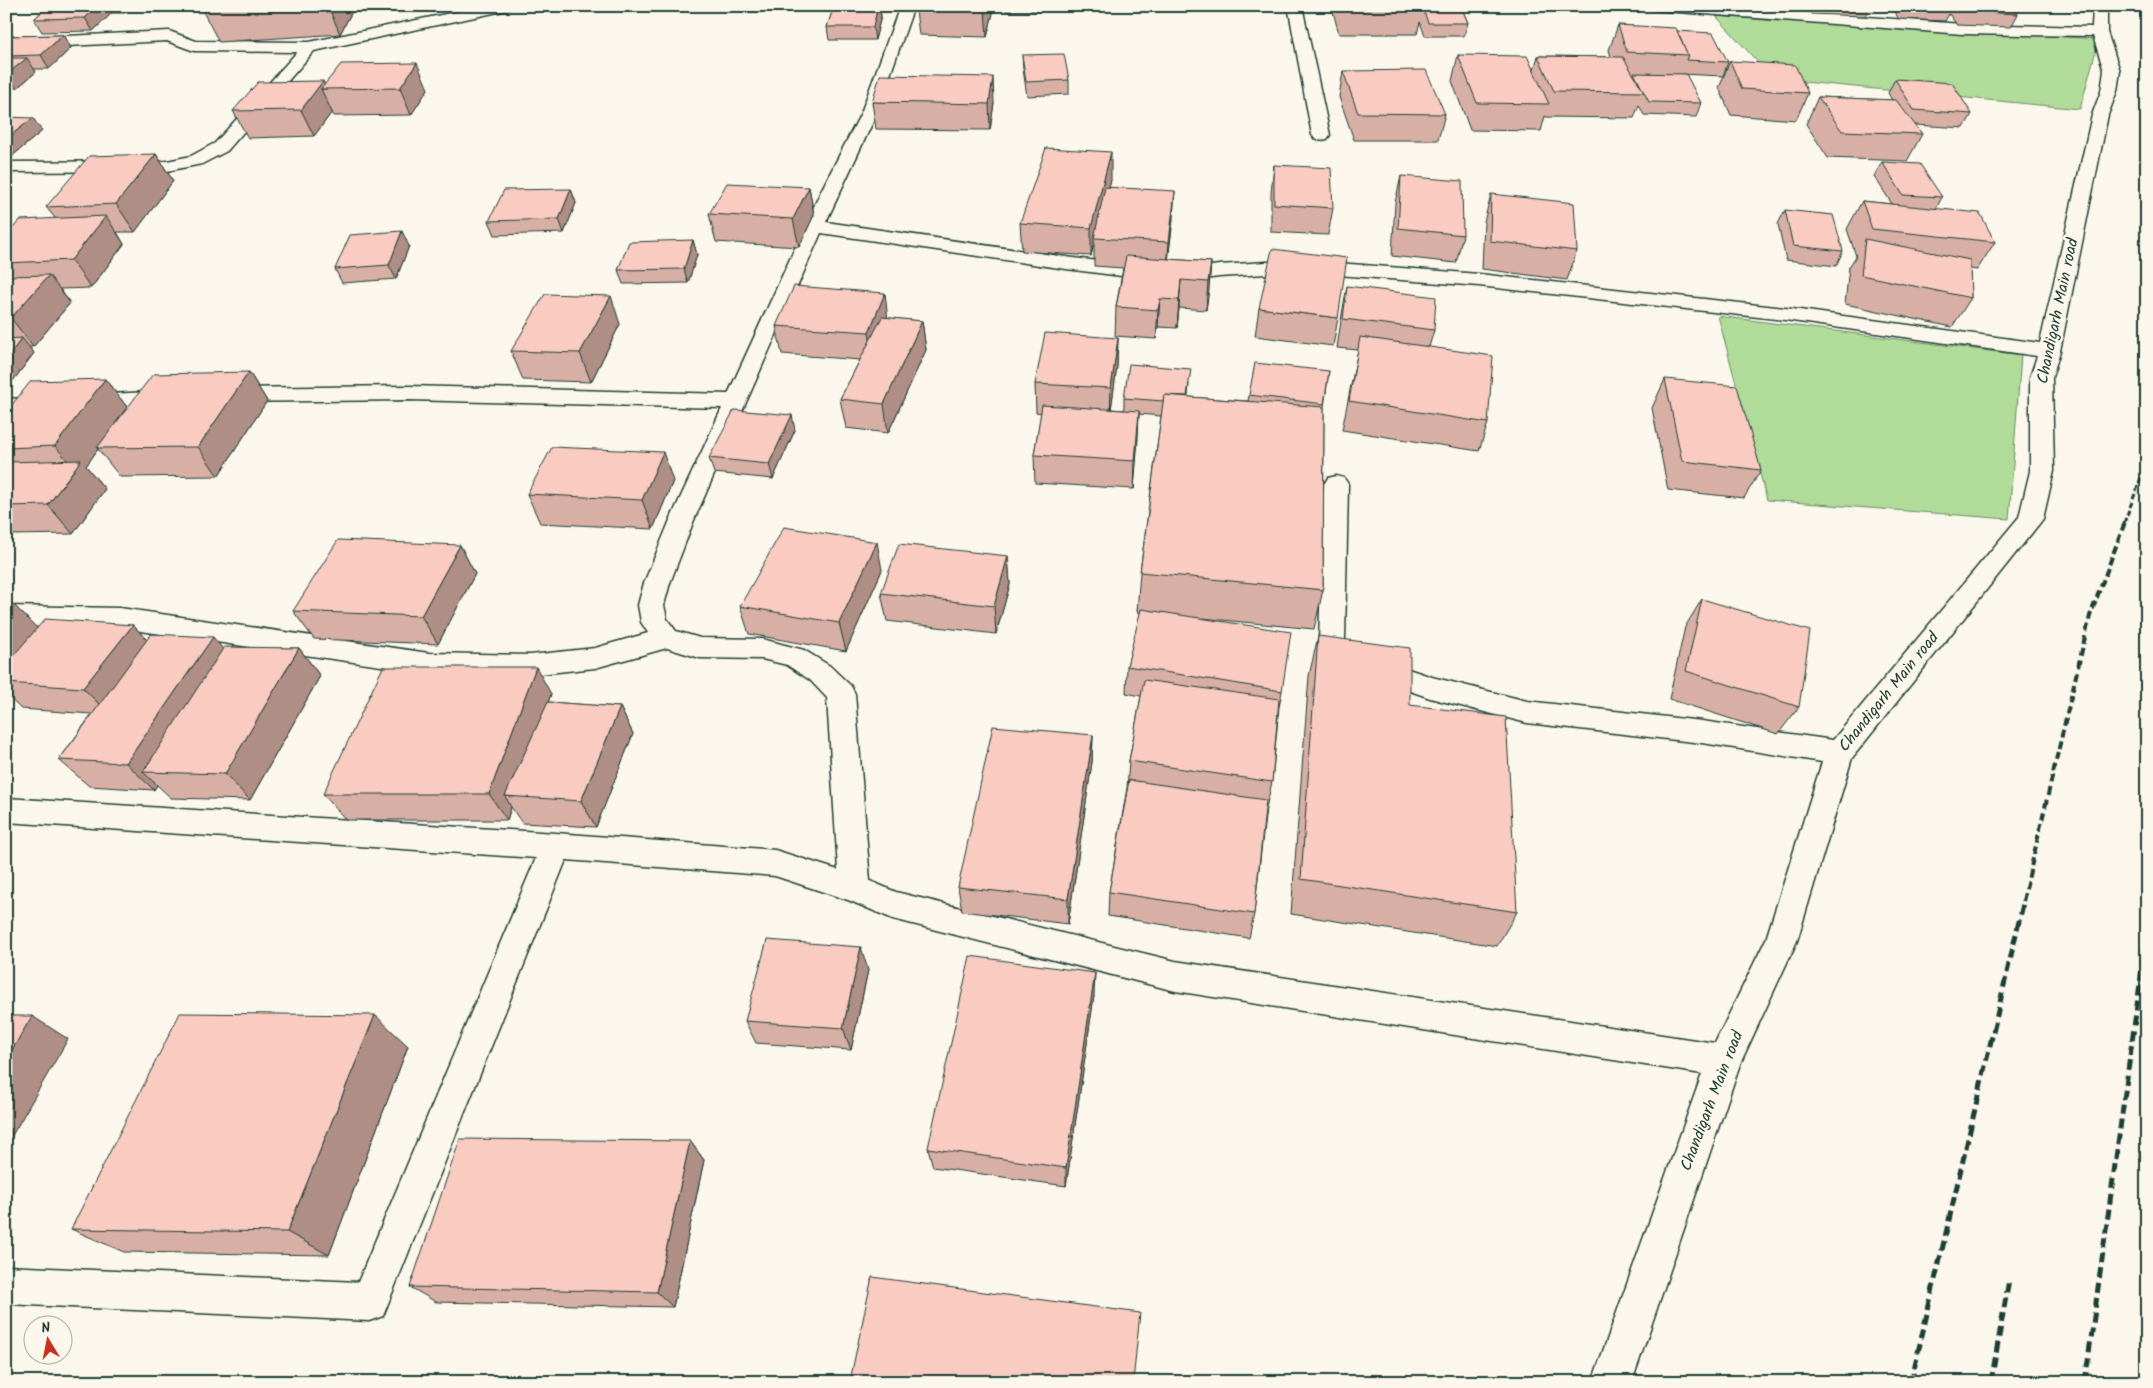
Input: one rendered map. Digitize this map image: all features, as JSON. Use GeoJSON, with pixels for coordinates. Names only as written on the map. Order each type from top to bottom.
{"type":"FeatureCollection","features":[{"type":"Feature","properties":{"kind":"street"},"geometry":{"type":"LineString","coordinates":[[6,44],[169,36],[194,46],[309,47],[508,6]]}},
{"type":"Feature","properties":{"kind":"street"},"geometry":{"type":"LineString","coordinates":[[667,638],[654,622],[651,605],[658,583],[682,520],[868,113],[907,6]]}},
{"type":"Feature","properties":{"kind":"street"},"geometry":{"type":"LineString","coordinates":[[1007,6],[1063,6]]}},
{"type":"Feature","properties":{"kind":"street"},"geometry":{"type":"LineString","coordinates":[[1295,6],[1321,135]]}},
{"type":"Feature","properties":{"kind":"street"},"geometry":{"type":"LineString","coordinates":[[1652,6],[1962,29],[2100,19]]}},
{"type":"Feature","properties":{"kind":"street"},"geometry":{"type":"LineString","coordinates":[[1868,6],[1880,23]]}},
{"type":"Feature","properties":{"kind":"street","name":"Chandigarh Main road"},"geometry":{"type":"LineString","coordinates":[[1612,1382],[1724,1061],[1781,940],[1838,753],[2031,519],[2042,471],[2041,377],[2049,351],[2100,115],[2109,91],[2112,71],[2100,19]]}},
{"type":"Feature","properties":{"kind":"street"},"geometry":{"type":"LineString","coordinates":[[6,167],[168,166],[196,160],[221,147],[309,47]]}},
{"type":"Feature","properties":{"kind":"street"},"geometry":{"type":"LineString","coordinates":[[815,226],[1066,264],[1177,277],[1219,271],[1299,266],[1470,280],[1785,314],[2049,351]]}},
{"type":"Feature","properties":{"kind":"street"},"geometry":{"type":"LineString","coordinates":[[6,406],[199,397],[408,393],[736,401]]}},
{"type":"Feature","properties":{"kind":"street"},"geometry":{"type":"LineString","coordinates":[[1336,484],[1332,642],[1343,657],[1430,687],[1527,712],[1702,732],[1838,753]]}},
{"type":"Feature","properties":{"kind":"street"},"geometry":{"type":"LineString","coordinates":[[6,616],[120,618],[429,663],[530,665],[595,658],[667,638],[700,648],[762,649],[795,657],[820,673],[841,694],[855,889]]}},
{"type":"Feature","properties":{"kind":"street"},"geometry":{"type":"LineString","coordinates":[[6,810],[556,846],[775,863],[855,889],[893,905],[1175,976],[1724,1061]]}},
{"type":"Feature","properties":{"kind":"street"},"geometry":{"type":"LineString","coordinates":[[6,1285],[369,1302],[556,846]]}},
{"type":"Feature","properties":{"kind":"green space"},"geometry":{"type":"Polygon","coordinates":[[[1716,16],[2099,39],[2080,109],[1773,79],[1716,16]]]}},
{"type":"Feature","properties":{"kind":"green space"},"geometry":{"type":"Polygon","coordinates":[[[1718,316],[2021,355],[2009,519],[1767,500],[1718,316]]]}},
{"type":"Feature","properties":{"kind":"building"},"geometry":{"type":"Polygon","coordinates":[[[48,6],[98,6],[85,18],[34,19],[48,6]]]}},
{"type":"Feature","properties":{"kind":"building"},"geometry":{"type":"Polygon","coordinates":[[[834,6],[878,6],[873,27],[827,27],[834,6]]]}},
{"type":"Feature","properties":{"kind":"building"},"geometry":{"type":"Polygon","coordinates":[[[917,6],[987,6],[985,11],[916,10],[917,6]]]}},
{"type":"Feature","properties":{"kind":"building"},"geometry":{"type":"Polygon","coordinates":[[[1342,6],[1422,6],[1423,9],[1343,8],[1342,6]]]}},
{"type":"Feature","properties":{"kind":"building"},"geometry":{"type":"Polygon","coordinates":[[[1422,6],[1461,6],[1468,23],[1428,23],[1422,6]]]}},
{"type":"Feature","properties":{"kind":"building"},"geometry":{"type":"Polygon","coordinates":[[[1911,6],[1950,6],[1952,8],[1911,6]]]}},
{"type":"Feature","properties":{"kind":"building"},"geometry":{"type":"Polygon","coordinates":[[[1960,6],[2012,6],[2018,14],[1964,11],[1960,6]]]}},
{"type":"Feature","properties":{"kind":"building"},"geometry":{"type":"Polygon","coordinates":[[[1618,25],[1676,28],[1688,55],[1627,52],[1618,25]]]}},
{"type":"Feature","properties":{"kind":"building"},"geometry":{"type":"Polygon","coordinates":[[[1677,31],[1713,33],[1728,62],[1686,60],[1688,55],[1677,31]]]}},
{"type":"Feature","properties":{"kind":"building"},"geometry":{"type":"Polygon","coordinates":[[[63,35],[41,55],[6,56],[6,36],[63,35]]]}},
{"type":"Feature","properties":{"kind":"building"},"geometry":{"type":"Polygon","coordinates":[[[1064,54],[1069,80],[1026,82],[1022,55],[1064,54]]]}},
{"type":"Feature","properties":{"kind":"building"},"geometry":{"type":"Polygon","coordinates":[[[1458,55],[1527,56],[1549,104],[1477,103],[1458,55]]]}},
{"type":"Feature","properties":{"kind":"building"},"geometry":{"type":"Polygon","coordinates":[[[1538,56],[1623,57],[1644,92],[1554,91],[1538,56]]]}},
{"type":"Feature","properties":{"kind":"building"},"geometry":{"type":"Polygon","coordinates":[[[6,58],[27,58],[6,74],[6,58]]]}},
{"type":"Feature","properties":{"kind":"building"},"geometry":{"type":"Polygon","coordinates":[[[1730,61],[1795,65],[1808,93],[1742,89],[1730,61]]]}},
{"type":"Feature","properties":{"kind":"building"},"geometry":{"type":"Polygon","coordinates":[[[417,63],[400,88],[321,89],[341,64],[417,63]]]}},
{"type":"Feature","properties":{"kind":"building"},"geometry":{"type":"Polygon","coordinates":[[[1426,70],[1445,114],[1358,113],[1343,71],[1426,70]]]}},
{"type":"Feature","properties":{"kind":"building"},"geometry":{"type":"Polygon","coordinates":[[[1634,73],[1686,74],[1701,103],[1649,102],[1634,73]]]}},
{"type":"Feature","properties":{"kind":"building"},"geometry":{"type":"Polygon","coordinates":[[[880,75],[993,77],[989,104],[872,102],[880,75]]]}},
{"type":"Feature","properties":{"kind":"building"},"geometry":{"type":"Polygon","coordinates":[[[1895,79],[1952,83],[1972,114],[1914,110],[1895,79]]]}},
{"type":"Feature","properties":{"kind":"building"},"geometry":{"type":"Polygon","coordinates":[[[323,81],[301,110],[233,111],[258,82],[323,81]]]}},
{"type":"Feature","properties":{"kind":"building"},"geometry":{"type":"Polygon","coordinates":[[[1818,97],[1896,100],[1922,134],[1842,131],[1818,97]]]}},
{"type":"Feature","properties":{"kind":"building"},"geometry":{"type":"Polygon","coordinates":[[[6,117],[33,118],[6,139],[6,117]]]}},
{"type":"Feature","properties":{"kind":"building"},"geometry":{"type":"Polygon","coordinates":[[[1046,148],[1111,152],[1091,228],[1020,223],[1046,148]]]}},
{"type":"Feature","properties":{"kind":"building"},"geometry":{"type":"Polygon","coordinates":[[[156,154],[116,204],[46,207],[89,156],[156,154]]]}},
{"type":"Feature","properties":{"kind":"building"},"geometry":{"type":"Polygon","coordinates":[[[1882,162],[1920,164],[1942,197],[1903,195],[1882,162]]]}},
{"type":"Feature","properties":{"kind":"building"},"geometry":{"type":"Polygon","coordinates":[[[1274,165],[1331,168],[1333,208],[1274,204],[1274,165]]]}},
{"type":"Feature","properties":{"kind":"building"},"geometry":{"type":"Polygon","coordinates":[[[1401,176],[1462,181],[1463,235],[1398,228],[1401,176]]]}},
{"type":"Feature","properties":{"kind":"building"},"geometry":{"type":"Polygon","coordinates":[[[727,183],[809,187],[793,219],[709,214],[727,183]]]}},
{"type":"Feature","properties":{"kind":"building"},"geometry":{"type":"Polygon","coordinates":[[[1105,187],[1175,191],[1169,242],[1094,238],[1105,187]]]}},
{"type":"Feature","properties":{"kind":"building"},"geometry":{"type":"Polygon","coordinates":[[[571,189],[559,219],[489,221],[504,190],[571,189]]]}},
{"type":"Feature","properties":{"kind":"building"},"geometry":{"type":"Polygon","coordinates":[[[1491,194],[1574,203],[1577,251],[1490,241],[1491,194]]]}},
{"type":"Feature","properties":{"kind":"building"},"geometry":{"type":"Polygon","coordinates":[[[1862,201],[1980,213],[1995,242],[1872,229],[1862,201]]]}},
{"type":"Feature","properties":{"kind":"building"},"geometry":{"type":"Polygon","coordinates":[[[1785,210],[1833,215],[1843,251],[1793,246],[1785,210]]]}},
{"type":"Feature","properties":{"kind":"building"},"geometry":{"type":"Polygon","coordinates":[[[106,216],[71,260],[6,263],[6,236],[20,220],[106,216]]]}},
{"type":"Feature","properties":{"kind":"building"},"geometry":{"type":"Polygon","coordinates":[[[402,231],[389,265],[335,269],[350,235],[402,231]]]}},
{"type":"Feature","properties":{"kind":"building"},"geometry":{"type":"Polygon","coordinates":[[[1865,239],[1970,260],[1971,298],[1861,275],[1865,239]]]}},
{"type":"Feature","properties":{"kind":"building"},"geometry":{"type":"Polygon","coordinates":[[[693,240],[684,269],[618,270],[629,242],[693,240]]]}},
{"type":"Feature","properties":{"kind":"building"},"geometry":{"type":"Polygon","coordinates":[[[1272,249],[1347,258],[1338,318],[1259,308],[1272,249]]]}},
{"type":"Feature","properties":{"kind":"building"},"geometry":{"type":"Polygon","coordinates":[[[1126,256],[1211,262],[1208,282],[1181,280],[1179,300],[1160,299],[1158,310],[1116,307],[1126,256]]]}},
{"type":"Feature","properties":{"kind":"building"},"geometry":{"type":"Polygon","coordinates":[[[49,275],[11,318],[6,319],[6,276],[49,275]]]}},
{"type":"Feature","properties":{"kind":"building"},"geometry":{"type":"Polygon","coordinates":[[[794,286],[885,293],[869,332],[776,326],[794,286]]]}},
{"type":"Feature","properties":{"kind":"building"},"geometry":{"type":"Polygon","coordinates":[[[1347,286],[1436,297],[1434,330],[1343,319],[1347,286]]]}},
{"type":"Feature","properties":{"kind":"building"},"geometry":{"type":"Polygon","coordinates":[[[545,294],[611,296],[580,353],[511,351],[545,294]]]}},
{"type":"Feature","properties":{"kind":"building"},"geometry":{"type":"Polygon","coordinates":[[[882,317],[922,321],[884,404],[840,399],[882,317]]]}},
{"type":"Feature","properties":{"kind":"building"},"geometry":{"type":"Polygon","coordinates":[[[1045,333],[1118,338],[1111,388],[1035,384],[1045,333]]]}},
{"type":"Feature","properties":{"kind":"building"},"geometry":{"type":"Polygon","coordinates":[[[1360,337],[1493,356],[1488,423],[1349,401],[1360,337]]]}},
{"type":"Feature","properties":{"kind":"building"},"geometry":{"type":"Polygon","coordinates":[[[22,338],[6,359],[6,339],[22,338]]]}},
{"type":"Feature","properties":{"kind":"building"},"geometry":{"type":"Polygon","coordinates":[[[1255,363],[1329,371],[1324,404],[1249,395],[1255,363]]]}},
{"type":"Feature","properties":{"kind":"building"},"geometry":{"type":"Polygon","coordinates":[[[1129,364],[1191,369],[1187,396],[1164,395],[1163,401],[1124,398],[1129,364]]]}},
{"type":"Feature","properties":{"kind":"building"},"geometry":{"type":"Polygon","coordinates":[[[249,372],[198,447],[97,448],[153,374],[249,372]]]}},
{"type":"Feature","properties":{"kind":"building"},"geometry":{"type":"Polygon","coordinates":[[[105,379],[55,446],[6,448],[6,412],[31,381],[105,379]]]}},
{"type":"Feature","properties":{"kind":"building"},"geometry":{"type":"Polygon","coordinates":[[[1665,379],[1737,386],[1761,470],[1682,461],[1665,379]]]}},
{"type":"Feature","properties":{"kind":"building"},"geometry":{"type":"Polygon","coordinates":[[[1164,395],[1324,407],[1323,590],[1140,572],[1164,395]]]}},
{"type":"Feature","properties":{"kind":"building"},"geometry":{"type":"Polygon","coordinates":[[[1042,405],[1139,411],[1135,461],[1034,455],[1042,405]]]}},
{"type":"Feature","properties":{"kind":"building"},"geometry":{"type":"Polygon","coordinates":[[[734,410],[792,415],[769,464],[709,458],[734,410]]]}},
{"type":"Feature","properties":{"kind":"building"},"geometry":{"type":"Polygon","coordinates":[[[552,447],[663,452],[642,500],[527,494],[552,447]]]}},
{"type":"Feature","properties":{"kind":"building"},"geometry":{"type":"Polygon","coordinates":[[[81,460],[48,505],[6,506],[6,462],[81,460]]]}},
{"type":"Feature","properties":{"kind":"building"},"geometry":{"type":"Polygon","coordinates":[[[784,527],[877,542],[839,623],[740,606],[784,527]]]}},
{"type":"Feature","properties":{"kind":"building"},"geometry":{"type":"Polygon","coordinates":[[[338,540],[460,545],[421,616],[293,611],[338,540]]]}},
{"type":"Feature","properties":{"kind":"building"},"geometry":{"type":"Polygon","coordinates":[[[899,544],[1008,556],[994,606],[881,593],[899,544]]]}},
{"type":"Feature","properties":{"kind":"building"},"geometry":{"type":"Polygon","coordinates":[[[1702,599],[1810,631],[1799,707],[1686,671],[1702,599]]]}},
{"type":"Feature","properties":{"kind":"building"},"geometry":{"type":"Polygon","coordinates":[[[1141,609],[1291,632],[1282,691],[1127,666],[1141,609]]]}},
{"type":"Feature","properties":{"kind":"building"},"geometry":{"type":"Polygon","coordinates":[[[45,619],[133,625],[83,688],[6,683],[6,664],[45,619]]]}},
{"type":"Feature","properties":{"kind":"building"},"geometry":{"type":"Polygon","coordinates":[[[151,634],[213,637],[126,763],[59,760],[151,634]]]}},
{"type":"Feature","properties":{"kind":"building"},"geometry":{"type":"Polygon","coordinates":[[[1318,636],[1410,648],[1410,705],[1506,717],[1517,912],[1301,879],[1318,636]]]}},
{"type":"Feature","properties":{"kind":"building"},"geometry":{"type":"Polygon","coordinates":[[[224,647],[299,648],[225,774],[143,772],[224,647]]]}},
{"type":"Feature","properties":{"kind":"building"},"geometry":{"type":"Polygon","coordinates":[[[383,667],[536,667],[489,794],[323,794],[383,667]]]}},
{"type":"Feature","properties":{"kind":"building"},"geometry":{"type":"Polygon","coordinates":[[[1144,680],[1279,699],[1272,782],[1129,761],[1144,680]]]}},
{"type":"Feature","properties":{"kind":"building"},"geometry":{"type":"Polygon","coordinates":[[[548,702],[620,707],[581,801],[505,796],[548,702]]]}},
{"type":"Feature","properties":{"kind":"building"},"geometry":{"type":"Polygon","coordinates":[[[993,726],[1093,735],[1068,899],[958,887],[993,726]]]}},
{"type":"Feature","properties":{"kind":"building"},"geometry":{"type":"Polygon","coordinates":[[[1129,780],[1266,800],[1254,914],[1109,892],[1129,780]]]}},
{"type":"Feature","properties":{"kind":"building"},"geometry":{"type":"Polygon","coordinates":[[[767,940],[861,947],[843,1028],[745,1021],[767,940]]]}},
{"type":"Feature","properties":{"kind":"building"},"geometry":{"type":"Polygon","coordinates":[[[970,956],[1095,973],[1066,1168],[928,1148],[970,956]]]}},
{"type":"Feature","properties":{"kind":"building"},"geometry":{"type":"Polygon","coordinates":[[[180,1013],[375,1015],[287,1232],[71,1229],[180,1013]]]}},
{"type":"Feature","properties":{"kind":"building"},"geometry":{"type":"Polygon","coordinates":[[[6,1016],[32,1016],[6,1060],[6,1016]]]}},
{"type":"Feature","properties":{"kind":"building"},"geometry":{"type":"Polygon","coordinates":[[[460,1139],[690,1141],[657,1292],[410,1287],[460,1139]]]}},
{"type":"Feature","properties":{"kind":"building"},"geometry":{"type":"Polygon","coordinates":[[[872,1277],[1140,1313],[1133,1382],[892,1382],[851,1376],[872,1277]]]}},
{"type":"Feature","properties":{"kind":"railway"},"geometry":{"type":"LineString","coordinates":[[2124,523],[2147,462]]}},
{"type":"Feature","properties":{"kind":"railway"},"geometry":{"type":"LineString","coordinates":[[2023,901],[2090,616],[2125,522]]}},
{"type":"Feature","properties":{"kind":"railway"},"geometry":{"type":"LineString","coordinates":[[1911,1382],[2024,900]]}},
{"type":"Feature","properties":{"kind":"railway"},"geometry":{"type":"LineString","coordinates":[[2085,1382],[2147,933]]}},
{"type":"Feature","properties":{"kind":"railway"},"geometry":{"type":"LineString","coordinates":[[1991,1382],[2009,1280]]}}]}
